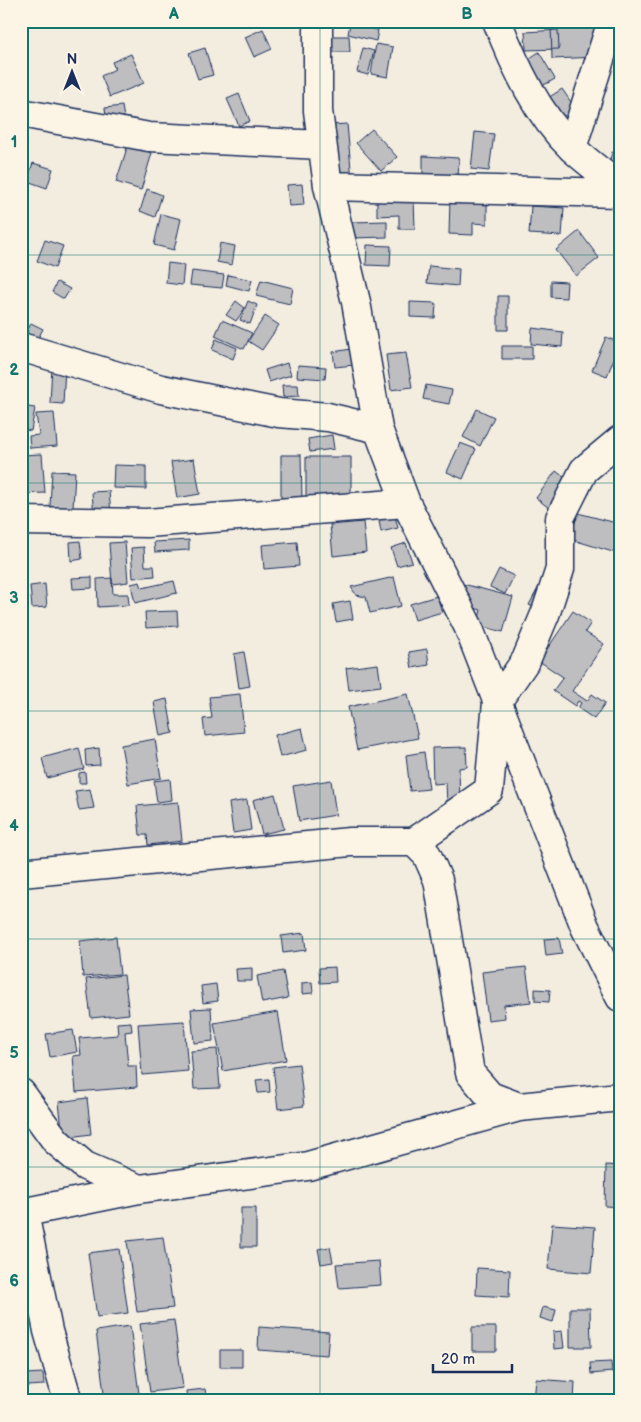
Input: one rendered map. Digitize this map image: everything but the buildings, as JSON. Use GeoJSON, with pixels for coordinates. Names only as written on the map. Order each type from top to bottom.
{"type":"FeatureCollection","features":[{"type":"Feature","properties":{"kind":"street"},"geometry":{"type":"LineString","coordinates":[[318,21],[318,111],[328,186],[356,302],[378,429],[406,503],[468,626],[585,927],[620,997]]}},
{"type":"Feature","properties":{"kind":"street"},"geometry":{"type":"LineString","coordinates":[[497,21],[507,47],[535,102],[572,148],[620,187]]}},
{"type":"Feature","properties":{"kind":"street"},"geometry":{"type":"LineString","coordinates":[[572,148],[612,21]]}},
{"type":"Feature","properties":{"kind":"street"},"geometry":{"type":"LineString","coordinates":[[21,113],[150,137],[322,145]]}},
{"type":"Feature","properties":{"kind":"street"},"geometry":{"type":"LineString","coordinates":[[328,186],[620,193]]}},
{"type":"Feature","properties":{"kind":"street"},"geometry":{"type":"LineString","coordinates":[[21,347],[161,389],[279,413],[328,417],[378,429]]}},
{"type":"Feature","properties":{"kind":"street"},"geometry":{"type":"LineString","coordinates":[[21,873],[350,842],[414,842],[488,790],[497,702],[526,660],[546,612],[560,569],[560,518],[584,470],[620,440]]}},
{"type":"Feature","properties":{"kind":"street"},"geometry":{"type":"LineString","coordinates":[[21,522],[147,524],[406,503]]}},
{"type":"Feature","properties":{"kind":"street"},"geometry":{"type":"LineString","coordinates":[[414,842],[427,855],[438,880],[470,1073],[490,1096],[519,1107]]}},
{"type":"Feature","properties":{"kind":"street"},"geometry":{"type":"LineString","coordinates":[[21,1093],[56,1141],[85,1166],[139,1190]]}},
{"type":"Feature","properties":{"kind":"street"},"geometry":{"type":"LineString","coordinates":[[68,1401],[48,1331],[22,1213],[139,1190],[308,1166],[519,1107],[620,1097]]}}]}
